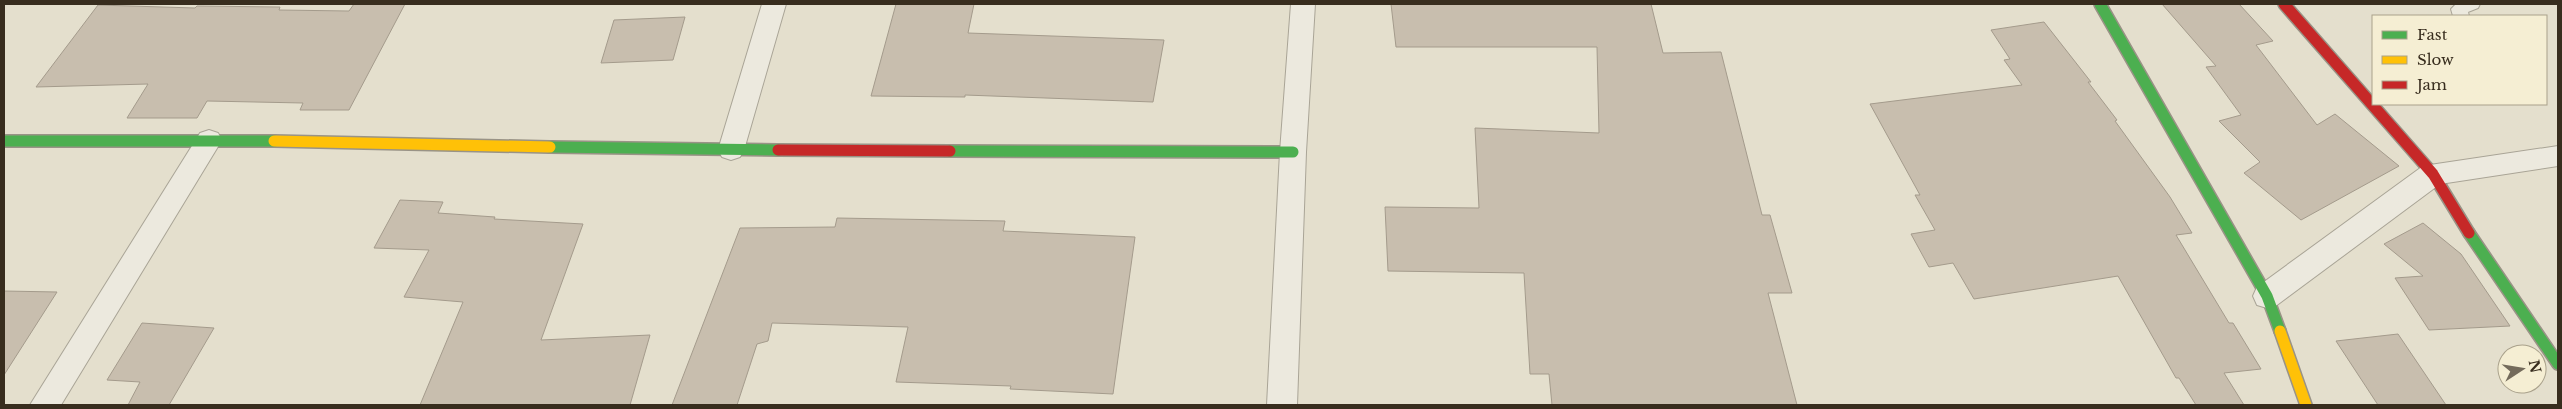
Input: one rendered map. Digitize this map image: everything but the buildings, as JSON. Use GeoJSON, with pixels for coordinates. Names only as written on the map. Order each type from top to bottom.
{"type":"FeatureCollection","features":[{"type":"Feature","properties":{"kind":"street"},"geometry":{"type":"LineString","coordinates":[[731,150],[774,4]]}},
{"type":"Feature","properties":{"kind":"street"},"geometry":{"type":"LineString","coordinates":[[1282,405],[1293,152],[1303,4]]}},
{"type":"Feature","properties":{"kind":"street"},"geometry":{"type":"LineString","coordinates":[[2100,4],[2268,296],[2306,405]]}},
{"type":"Feature","properties":{"kind":"street"},"geometry":{"type":"LineString","coordinates":[[2284,4],[2372,104]]}},
{"type":"Feature","properties":{"kind":"street"},"geometry":{"type":"LineString","coordinates":[[2373,105],[2433,174],[2478,247],[2558,364]]}},
{"type":"Feature","properties":{"kind":"street"},"geometry":{"type":"LineString","coordinates":[[45,405],[209,140]]}},
{"type":"Feature","properties":{"kind":"street"},"geometry":{"type":"LineString","coordinates":[[4,141],[209,140],[731,150],[1293,152]]}},
{"type":"Feature","properties":{"kind":"street"},"geometry":{"type":"LineString","coordinates":[[2268,296],[2433,174],[2558,156]]}},
{"type":"Feature","properties":{"kind":"lane"},"geometry":{"type":"LineString","coordinates":[[2461,15],[2459,9],[2472,4]]}},
{"type":"Feature","properties":{"kind":"traffic: fast"},"geometry":{"type":"LineString","coordinates":[[2100,4],[2267,296],[2280,331]]}},
{"type":"Feature","properties":{"kind":"traffic: fast"},"geometry":{"type":"LineString","coordinates":[[4,141],[274,141]]}},
{"type":"Feature","properties":{"kind":"traffic: fast"},"geometry":{"type":"LineString","coordinates":[[550,147],[778,150]]}},
{"type":"Feature","properties":{"kind":"traffic: fast"},"geometry":{"type":"LineString","coordinates":[[950,151],[1293,152]]}},
{"type":"Feature","properties":{"kind":"traffic: fast"},"geometry":{"type":"LineString","coordinates":[[2469,233],[2558,364]]}},
{"type":"Feature","properties":{"kind":"traffic: slow"},"geometry":{"type":"LineString","coordinates":[[274,141],[550,147]]}},
{"type":"Feature","properties":{"kind":"traffic: slow"},"geometry":{"type":"LineString","coordinates":[[2280,331],[2306,405]]}},
{"type":"Feature","properties":{"kind":"traffic: jam"},"geometry":{"type":"LineString","coordinates":[[2284,4],[2372,104]]}},
{"type":"Feature","properties":{"kind":"traffic: jam"},"geometry":{"type":"LineString","coordinates":[[2373,105],[2433,174],[2469,233]]}},
{"type":"Feature","properties":{"kind":"traffic: jam"},"geometry":{"type":"LineString","coordinates":[[778,150],[950,151]]}}]}
